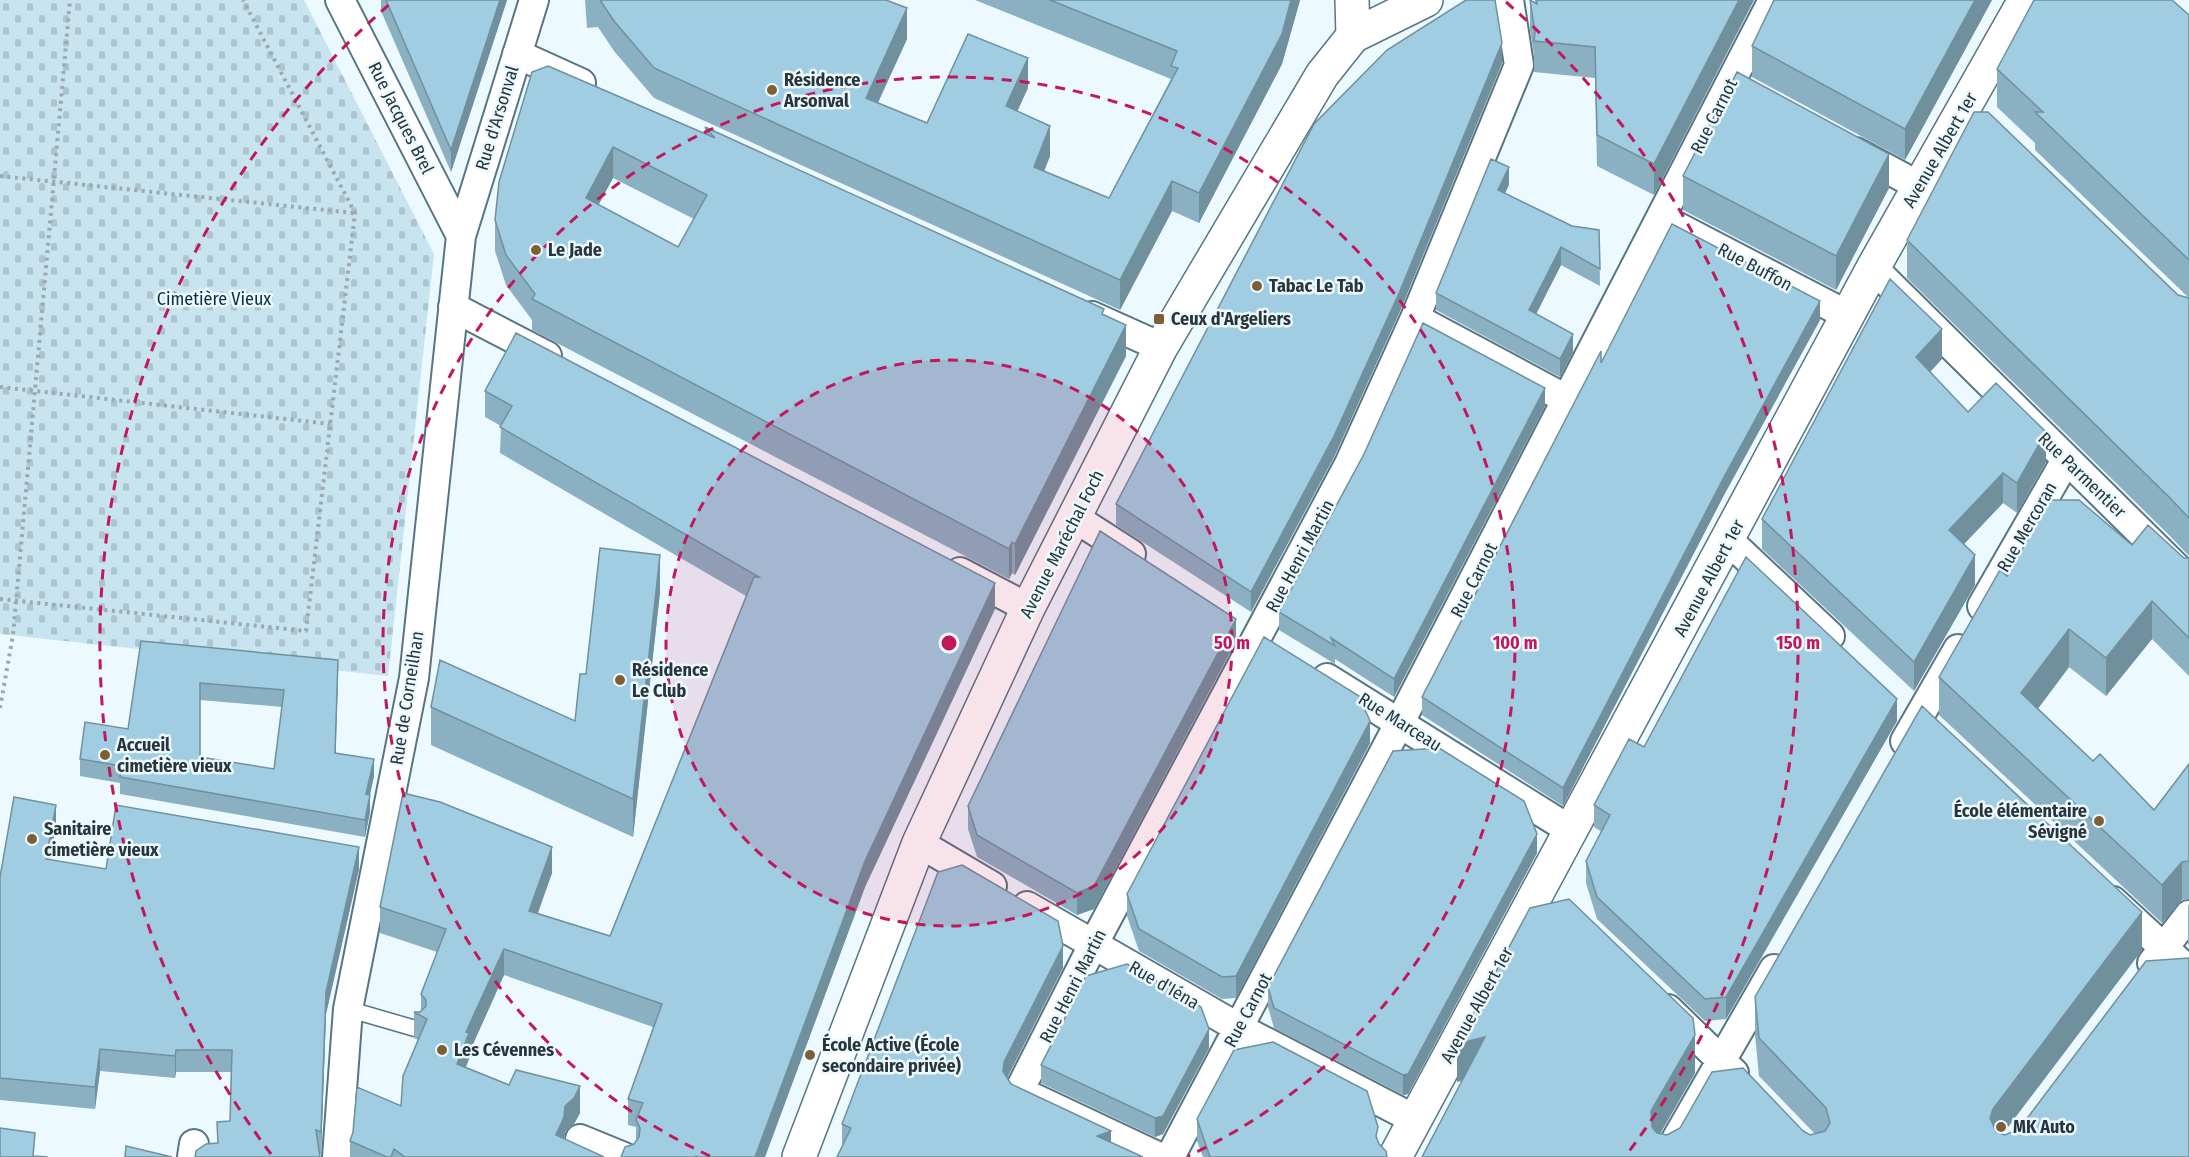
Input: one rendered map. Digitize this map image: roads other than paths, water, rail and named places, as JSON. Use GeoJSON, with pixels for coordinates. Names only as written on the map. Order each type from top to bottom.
{"type":"FeatureCollection","features":[{"type":"Feature","properties":{"kind":"street","name":"Rue Jacques Brel"},"geometry":{"type":"LineString","coordinates":[[340,0],[461,236]]}},
{"type":"Feature","properties":{"kind":"street","name":"Rue d'Arsonval"},"geometry":{"type":"LineString","coordinates":[[461,236],[534,0]]}},
{"type":"Feature","properties":{"kind":"street"},"geometry":{"type":"LineString","coordinates":[[1352,0],[1353,36]]}},
{"type":"Feature","properties":{"kind":"street","name":"Avenue Maréchal Foch"},"geometry":{"type":"LineString","coordinates":[[799,1157],[919,843],[1028,608],[1161,347],[1322,75],[1353,36],[1426,0]]}},
{"type":"Feature","properties":{"kind":"street","name":"Rue Henri Martin"},"geometry":{"type":"LineString","coordinates":[[1159,1157],[1019,1090],[1093,945],[1349,464],[1415,318],[1519,65],[1509,0]]}},
{"type":"Feature","properties":{"kind":"street","name":"Rue Carnot"},"geometry":{"type":"LineString","coordinates":[[1170,1157],[1401,722],[1662,218],[1740,89],[1773,0]]}},
{"type":"Feature","properties":{"kind":"street","name":"Avenue Albert 1er"},"geometry":{"type":"LineString","coordinates":[[1395,1157],[1414,1119],[1551,897],[1572,831],[1919,186],[1973,115],[2025,0]]}},
{"type":"Feature","properties":{"kind":"street"},"geometry":{"type":"LineString","coordinates":[[517,54],[603,93]]}},
{"type":"Feature","properties":{"kind":"street"},"geometry":{"type":"LineString","coordinates":[[1835,140],[1919,186]]}},
{"type":"Feature","properties":{"kind":"street","name":"Rue Buffon"},"geometry":{"type":"LineString","coordinates":[[1662,218],[1849,316]]}},
{"type":"Feature","properties":{"kind":"street","name":"Rue de Corneilhan"},"geometry":{"type":"LineString","coordinates":[[337,1157],[348,1009],[367,854],[414,678],[461,236]]}},
{"type":"Feature","properties":{"kind":"street","name":"Rue Parmentier"},"geometry":{"type":"LineString","coordinates":[[1874,268],[2189,580]]}},
{"type":"Feature","properties":{"kind":"street"},"geometry":{"type":"LineString","coordinates":[[1065,303],[1161,347]]}},
{"type":"Feature","properties":{"kind":"street"},"geometry":{"type":"LineString","coordinates":[[453,307],[566,366]]}},
{"type":"Feature","properties":{"kind":"street"},"geometry":{"type":"LineString","coordinates":[[1415,318],[1568,400]]}},
{"type":"Feature","properties":{"kind":"street","name":"Rue Mercoran"},"geometry":{"type":"LineString","coordinates":[[1894,760],[2066,460]]}},
{"type":"Feature","properties":{"kind":"street"},"geometry":{"type":"LineString","coordinates":[[1075,518],[1152,568]]}},
{"type":"Feature","properties":{"kind":"street"},"geometry":{"type":"LineString","coordinates":[[1729,541],[1849,654]]}},
{"type":"Feature","properties":{"kind":"street"},"geometry":{"type":"LineString","coordinates":[[933,558],[1028,608]]}},
{"type":"Feature","properties":{"kind":"street","name":"Rue Marceau"},"geometry":{"type":"LineString","coordinates":[[1309,667],[1401,722],[1572,831]]}},
{"type":"Feature","properties":{"kind":"street","name":"Rue d'Iéna"},"geometry":{"type":"LineString","coordinates":[[919,843],[1239,1028],[1414,1119]]}},
{"type":"Feature","properties":{"kind":"street"},"geometry":{"type":"LineString","coordinates":[[2096,885],[2189,971]]}},
{"type":"Feature","properties":{"kind":"street"},"geometry":{"type":"LineString","coordinates":[[2135,986],[2189,915]]}},
{"type":"Feature","properties":{"kind":"street"},"geometry":{"type":"LineString","coordinates":[[1666,1157],[1787,946]]}},
{"type":"Feature","properties":{"kind":"street"},"geometry":{"type":"LineString","coordinates":[[1645,987],[1752,1092]]}},
{"type":"Feature","properties":{"kind":"street"},"geometry":{"type":"LineString","coordinates":[[580,1139],[624,1157]]}},
{"type":"Feature","properties":{"kind":"lane"},"geometry":{"type":"LineString","coordinates":[[348,1009],[417,1029]]}},
{"type":"Feature","properties":{"kind":"place","name":"Résidence Arsonval"},"geometry":{"type":"Point","coordinates":[772,90]}},
{"type":"Feature","properties":{"kind":"place","name":"Le Jade"},"geometry":{"type":"Point","coordinates":[536,250]}},
{"type":"Feature","properties":{"kind":"place","name":"Tabac Le Tab"},"geometry":{"type":"Point","coordinates":[1257,286]}},
{"type":"Feature","properties":{"kind":"place","name":"Ceux d'Argeliers"},"geometry":{"type":"Point","coordinates":[1159,319]}},
{"type":"Feature","properties":{"kind":"place","name":"Résidence Le Club"},"geometry":{"type":"Point","coordinates":[620,680]}},
{"type":"Feature","properties":{"kind":"place","name":"Accueil cimetière vieux"},"geometry":{"type":"Point","coordinates":[105,755]}},
{"type":"Feature","properties":{"kind":"place","name":"École élémentaire Sévigné"},"geometry":{"type":"Point","coordinates":[2099,821]}},
{"type":"Feature","properties":{"kind":"place","name":"Sanitaire cimetière vieux"},"geometry":{"type":"Point","coordinates":[32,839]}},
{"type":"Feature","properties":{"kind":"place","name":"Les Cévennes"},"geometry":{"type":"Point","coordinates":[442,1050]}},
{"type":"Feature","properties":{"kind":"place","name":"École Active (École secondaire privée)"},"geometry":{"type":"Point","coordinates":[810,1055]}},
{"type":"Feature","properties":{"kind":"place","name":"MK Auto"},"geometry":{"type":"Point","coordinates":[2001,1127]}},
{"type":"Feature","properties":{"kind":"park label","name":"Cimetière Vieux"},"geometry":{"type":"Point","coordinates":[214,299]}}]}
